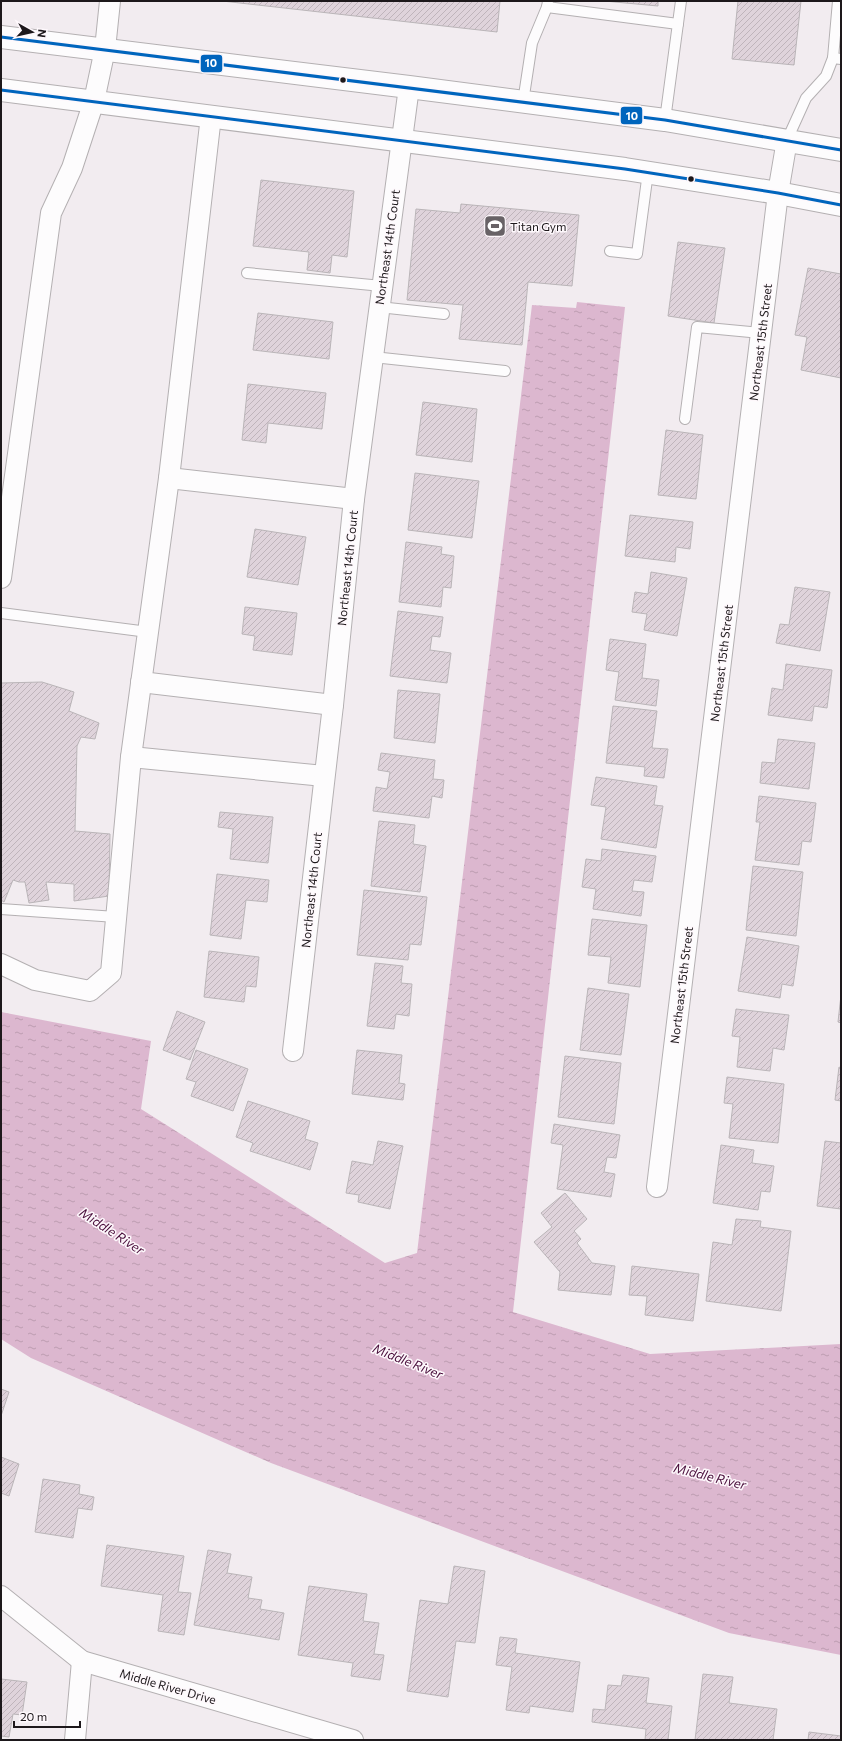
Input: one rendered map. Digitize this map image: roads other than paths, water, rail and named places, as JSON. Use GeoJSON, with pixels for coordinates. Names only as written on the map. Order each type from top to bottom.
{"type":"FeatureCollection","features":[{"type":"Feature","properties":{"kind":"main road"},"geometry":{"type":"LineString","coordinates":[[1,36],[665,120],[841,150]]}},
{"type":"Feature","properties":{"kind":"main road"},"geometry":{"type":"LineString","coordinates":[[1,90],[648,172],[778,193],[841,205]]}},
{"type":"Feature","properties":{"kind":"street"},"geometry":{"type":"LineString","coordinates":[[2,575],[51,213],[72,168],[94,101],[105,49],[110,1]]}},
{"type":"Feature","properties":{"kind":"street","name":"Northeast 14th Court"},"geometry":{"type":"LineString","coordinates":[[293,1051],[333,705],[354,499],[409,87]]}},
{"type":"Feature","properties":{"kind":"street"},"geometry":{"type":"LineString","coordinates":[[1,964],[36,980],[90,991],[111,973],[131,757],[169,478],[211,116]]}},
{"type":"Feature","properties":{"kind":"street","name":"Northeast 15th Street"},"geometry":{"type":"LineString","coordinates":[[657,1187],[778,193],[787,140]]}},
{"type":"Feature","properties":{"kind":"street"},"geometry":{"type":"LineString","coordinates":[[169,478],[354,499]]}},
{"type":"Feature","properties":{"kind":"street"},"geometry":{"type":"LineString","coordinates":[[141,682],[333,705]]}},
{"type":"Feature","properties":{"kind":"street"},"geometry":{"type":"LineString","coordinates":[[131,757],[324,776]]}},
{"type":"Feature","properties":{"kind":"street","name":"Middle River Drive"},"geometry":{"type":"LineString","coordinates":[[1,1596],[82,1661],[353,1740]]}},
{"type":"Feature","properties":{"kind":"street"},"geometry":{"type":"LineString","coordinates":[[75,1740],[82,1661]]}},
{"type":"Feature","properties":{"kind":"lane"},"geometry":{"type":"LineString","coordinates":[[665,120],[681,1]]}},
{"type":"Feature","properties":{"kind":"lane"},"geometry":{"type":"LineString","coordinates":[[787,140],[806,98],[826,76],[837,58],[838,1]]}},
{"type":"Feature","properties":{"kind":"lane"},"geometry":{"type":"LineString","coordinates":[[523,102],[532,42],[547,4],[678,24]]}},
{"type":"Feature","properties":{"kind":"lane"},"geometry":{"type":"LineString","coordinates":[[610,251],[637,254],[648,172]]}},
{"type":"Feature","properties":{"kind":"lane"},"geometry":{"type":"LineString","coordinates":[[247,273],[382,286]]}},
{"type":"Feature","properties":{"kind":"lane"},"geometry":{"type":"LineString","coordinates":[[379,307],[444,314]]}},
{"type":"Feature","properties":{"kind":"lane"},"geometry":{"type":"LineString","coordinates":[[685,419],[696,327],[761,333]]}},
{"type":"Feature","properties":{"kind":"lane"},"geometry":{"type":"LineString","coordinates":[[373,357],[505,371]]}},
{"type":"Feature","properties":{"kind":"lane"},"geometry":{"type":"LineString","coordinates":[[1,613],[148,632]]}},
{"type":"Feature","properties":{"kind":"lane"},"geometry":{"type":"LineString","coordinates":[[1,909],[116,917]]}},
{"type":"Feature","properties":{"kind":"water","name":"Middle River"},"geometry":{"type":"Polygon","coordinates":[[[577,302],[625,307],[513,1312],[650,1354],[841,1344],[841,1655],[729,1633],[271,1463],[31,1358],[1,1339],[1,1012],[151,1041],[141,1109],[385,1263],[417,1253],[532,305],[576,308],[577,302]]]}},
{"type":"Feature","properties":{"kind":"place","name":"Titan Gym"},"geometry":{"type":"Point","coordinates":[495,226]}}]}
